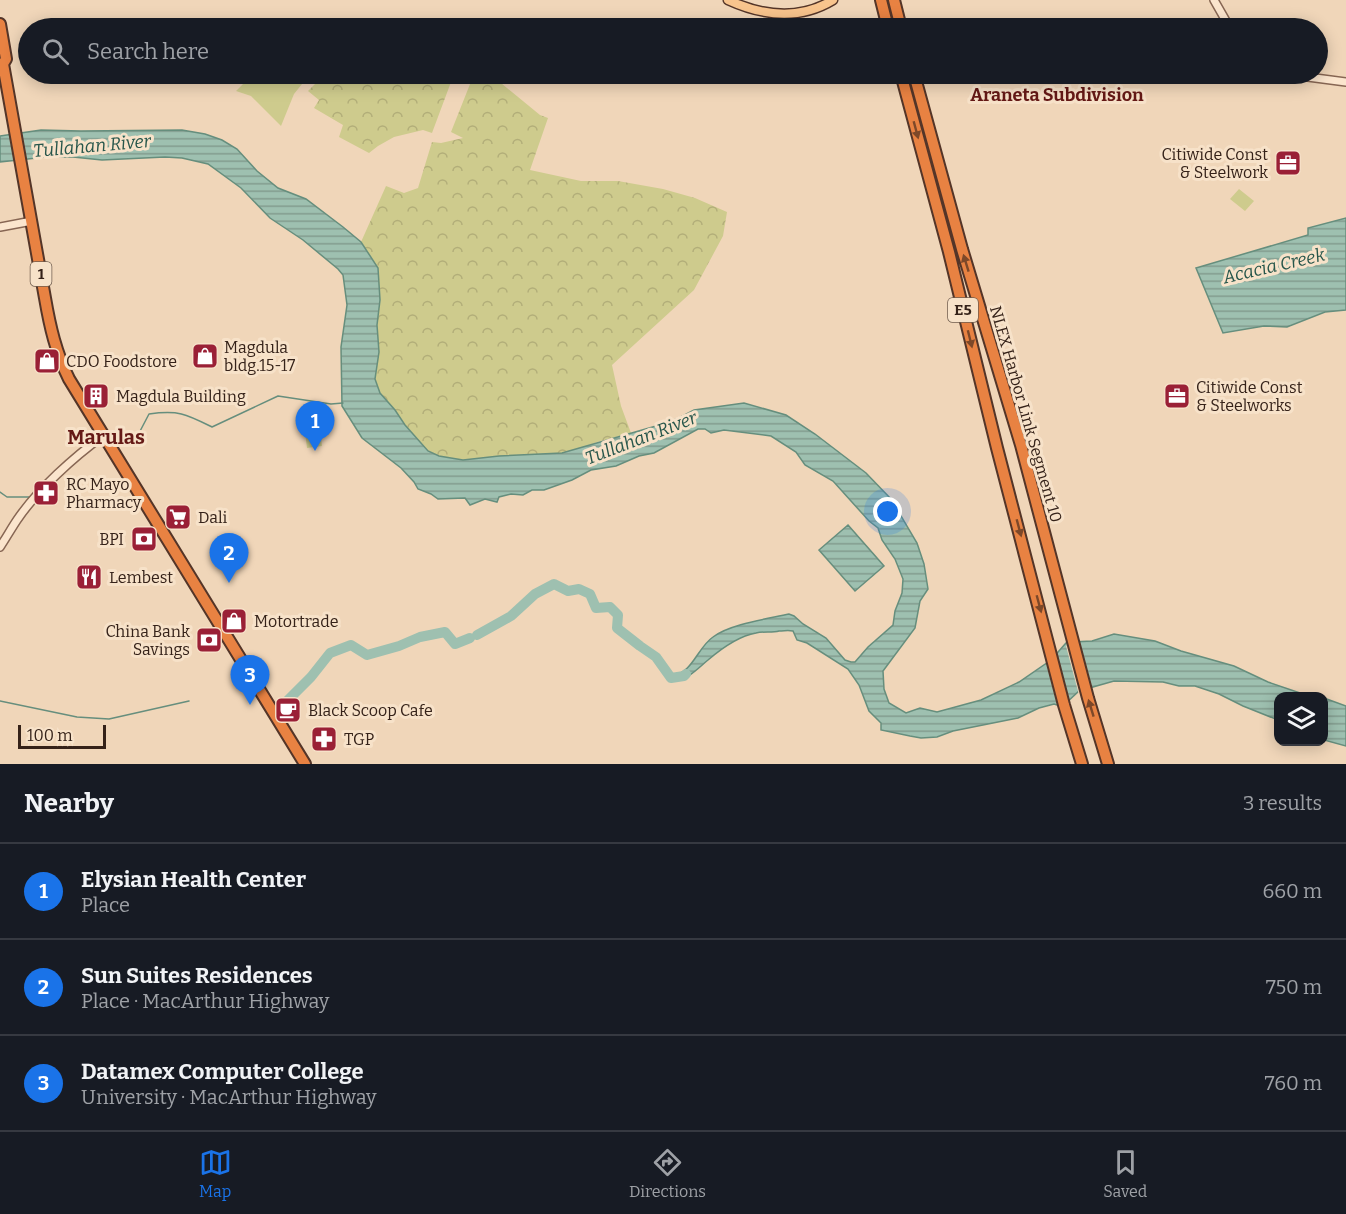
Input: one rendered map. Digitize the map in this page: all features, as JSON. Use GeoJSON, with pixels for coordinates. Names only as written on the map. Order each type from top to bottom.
{"type":"FeatureCollection","features":[{"type":"Feature","properties":{"kind":"highway"},"geometry":{"type":"LineString","coordinates":[[881,0],[886,18]]}},
{"type":"Feature","properties":{"kind":"highway"},"geometry":{"type":"LineString","coordinates":[[894,0],[898,18]]}},
{"type":"Feature","properties":{"kind":"highway","name":"1"},"geometry":{"type":"LineString","coordinates":[[0,24],[6,59],[2,63],[56,349],[69,379],[305,764]]}},
{"type":"Feature","properties":{"kind":"highway","name":"NLEX Harbor Link Segment 10"},"geometry":{"type":"LineString","coordinates":[[904,84],[949,252],[1064,705],[1082,764]]}},
{"type":"Feature","properties":{"kind":"highway","name":"NLEX Harbor Link Segment 10"},"geometry":{"type":"LineString","coordinates":[[917,84],[962,249],[1021,445],[1088,698],[1108,764]]}},
{"type":"Feature","properties":{"kind":"main road"},"geometry":{"type":"LineString","coordinates":[[728,0],[764,11],[788,14],[809,11],[833,0]]}},
{"type":"Feature","properties":{"kind":"street"},"geometry":{"type":"LineString","coordinates":[[1214,0],[1224,18]]}},
{"type":"Feature","properties":{"kind":"street"},"geometry":{"type":"LineString","coordinates":[[1328,80],[1346,82]]}},
{"type":"Feature","properties":{"kind":"street"},"geometry":{"type":"LineString","coordinates":[[0,227],[32,221]]}},
{"type":"Feature","properties":{"kind":"street"},"geometry":{"type":"LineString","coordinates":[[0,547],[18,518],[35,498],[84,450],[105,435]]}},
{"type":"Feature","properties":{"kind":"green space"},"geometry":{"type":"Polygon","coordinates":[[[243,84],[302,84],[294,94],[281,126],[251,96],[236,91],[243,84]]]}},
{"type":"Feature","properties":{"kind":"green space"},"geometry":{"type":"Polygon","coordinates":[[[315,84],[450,84],[432,133],[423,130],[394,137],[369,153],[339,137],[343,125],[314,108],[319,100],[308,91],[315,84]]]}},
{"type":"Feature","properties":{"kind":"green space"},"geometry":{"type":"Polygon","coordinates":[[[470,84],[502,84],[540,115],[548,118],[530,170],[581,181],[618,181],[663,189],[695,198],[727,212],[723,236],[694,290],[612,365],[621,406],[631,433],[562,453],[463,460],[439,456],[428,451],[380,393],[375,379],[379,352],[378,268],[361,242],[386,186],[404,193],[418,188],[432,142],[441,143],[463,138],[451,132],[470,84]]]}},
{"type":"Feature","properties":{"kind":"green space"},"geometry":{"type":"Polygon","coordinates":[[[1239,189],[1254,201],[1245,211],[1230,199],[1239,189]]]}},
{"type":"Feature","properties":{"kind":"green space"},"geometry":{"type":"Polygon","coordinates":[[[319,422],[322,446],[307,448],[304,424],[319,422]]]}},
{"type":"Feature","properties":{"kind":"water","name":"Tullahan River"},"geometry":{"type":"Polygon","coordinates":[[[41,130],[182,130],[205,134],[237,149],[257,171],[278,188],[306,199],[361,242],[378,268],[379,352],[375,379],[380,393],[405,425],[428,451],[439,456],[463,460],[562,453],[663,424],[694,410],[744,403],[786,415],[866,473],[891,499],[917,543],[924,564],[928,589],[920,601],[915,628],[883,671],[884,689],[889,703],[906,713],[920,708],[937,712],[981,700],[1019,682],[1051,660],[1066,643],[1092,641],[1114,634],[1155,641],[1234,666],[1268,682],[1297,692],[1274,692],[1274,718],[1195,686],[1179,686],[1163,682],[1114,681],[1079,691],[1065,704],[1039,708],[1018,718],[953,731],[937,737],[921,738],[881,730],[881,723],[869,711],[859,685],[848,669],[807,643],[797,640],[793,631],[759,632],[743,637],[725,647],[688,676],[673,681],[674,675],[686,670],[713,637],[720,632],[749,623],[789,614],[826,638],[845,660],[851,662],[855,662],[893,625],[895,611],[902,593],[903,579],[895,559],[882,540],[878,528],[833,481],[805,465],[796,452],[771,436],[724,430],[711,433],[705,429],[698,429],[654,453],[639,456],[616,466],[591,470],[544,490],[532,490],[523,495],[511,494],[499,497],[497,502],[485,499],[470,505],[465,498],[438,499],[418,489],[401,468],[362,438],[342,406],[341,347],[347,305],[343,275],[303,240],[270,218],[241,188],[208,164],[182,158],[102,160],[46,157],[0,162],[0,136],[41,130]]]}},
{"type":"Feature","properties":{"kind":"water","name":"Acacia Creek"},"geometry":{"type":"Polygon","coordinates":[[[1346,218],[1346,310],[1325,312],[1287,327],[1264,326],[1223,333],[1196,268],[1308,235],[1308,228],[1346,218]]]}},
{"type":"Feature","properties":{"kind":"water"},"geometry":{"type":"Polygon","coordinates":[[[848,525],[884,566],[855,591],[819,550],[848,525]]]}},
{"type":"Feature","properties":{"kind":"water"},"geometry":{"type":"Polygon","coordinates":[[[1328,699],[1346,706],[1346,746],[1328,741],[1328,699]]]}},
{"type":"Feature","properties":{"kind":"pier"},"geometry":{"type":"Polygon","coordinates":[[[1069,644],[1082,693],[1079,695],[1066,646],[1069,644]]]}},
{"type":"Feature","properties":{"kind":"waterway"},"geometry":{"type":"LineString","coordinates":[[121,444],[138,435],[149,414],[182,414],[212,427],[278,396],[331,404],[343,403]]}},
{"type":"Feature","properties":{"kind":"waterway"},"geometry":{"type":"LineString","coordinates":[[0,492],[7,497],[31,497]]}},
{"type":"Feature","properties":{"kind":"waterway"},"geometry":{"type":"LineString","coordinates":[[477,635],[511,616],[535,594],[554,584],[568,591],[579,589],[590,594],[596,608],[610,607],[618,615],[617,628],[656,657],[671,678],[686,674]]}},
{"type":"Feature","properties":{"kind":"waterway"},"geometry":{"type":"LineString","coordinates":[[285,703],[311,677],[330,653],[351,645],[367,655],[420,637],[445,632],[455,644],[470,638]]}},
{"type":"Feature","properties":{"kind":"waterway"},"geometry":{"type":"LineString","coordinates":[[0,701],[77,717],[109,719],[189,701]]}},
{"type":"Feature","properties":{"kind":"place","name":"Citiwide Const & Steelwork"},"geometry":{"type":"Point","coordinates":[1288,163]}},
{"type":"Feature","properties":{"kind":"place","name":"Magdula bldg.15-17"},"geometry":{"type":"Point","coordinates":[205,356]}},
{"type":"Feature","properties":{"kind":"place","name":"CDO Foodstore"},"geometry":{"type":"Point","coordinates":[47,361]}},
{"type":"Feature","properties":{"kind":"place","name":"Magdula Building"},"geometry":{"type":"Point","coordinates":[96,396]}},
{"type":"Feature","properties":{"kind":"place","name":"Citiwide Const & Steelworks"},"geometry":{"type":"Point","coordinates":[1177,396]}},
{"type":"Feature","properties":{"kind":"place","name":"Elysian Health Center"},"geometry":{"type":"Point","coordinates":[315,451]}},
{"type":"Feature","properties":{"kind":"place","name":"RC Mayo Pharmacy"},"geometry":{"type":"Point","coordinates":[46,493]}},
{"type":"Feature","properties":{"kind":"place","name":"Dali"},"geometry":{"type":"Point","coordinates":[178,517]}},
{"type":"Feature","properties":{"kind":"place","name":"BPI"},"geometry":{"type":"Point","coordinates":[144,539]}},
{"type":"Feature","properties":{"kind":"place","name":"Lembest"},"geometry":{"type":"Point","coordinates":[89,577]}},
{"type":"Feature","properties":{"kind":"place","name":"Sun Suites Residences"},"geometry":{"type":"Point","coordinates":[229,583]}},
{"type":"Feature","properties":{"kind":"place","name":"Motortrade"},"geometry":{"type":"Point","coordinates":[234,621]}},
{"type":"Feature","properties":{"kind":"place","name":"China Bank Savings"},"geometry":{"type":"Point","coordinates":[209,640]}},
{"type":"Feature","properties":{"kind":"place","name":"Datamex Computer College"},"geometry":{"type":"Point","coordinates":[250,705]}},
{"type":"Feature","properties":{"kind":"place","name":"Black Scoop Cafe"},"geometry":{"type":"Point","coordinates":[288,710]}},
{"type":"Feature","properties":{"kind":"place","name":"TGP"},"geometry":{"type":"Point","coordinates":[324,739]}},
{"type":"Feature","properties":{"kind":"district","name":"Araneta Subdivision"},"geometry":{"type":"Point","coordinates":[1057,95]}},
{"type":"Feature","properties":{"kind":"district","name":"Marulas"},"geometry":{"type":"Point","coordinates":[106,437]}}]}
